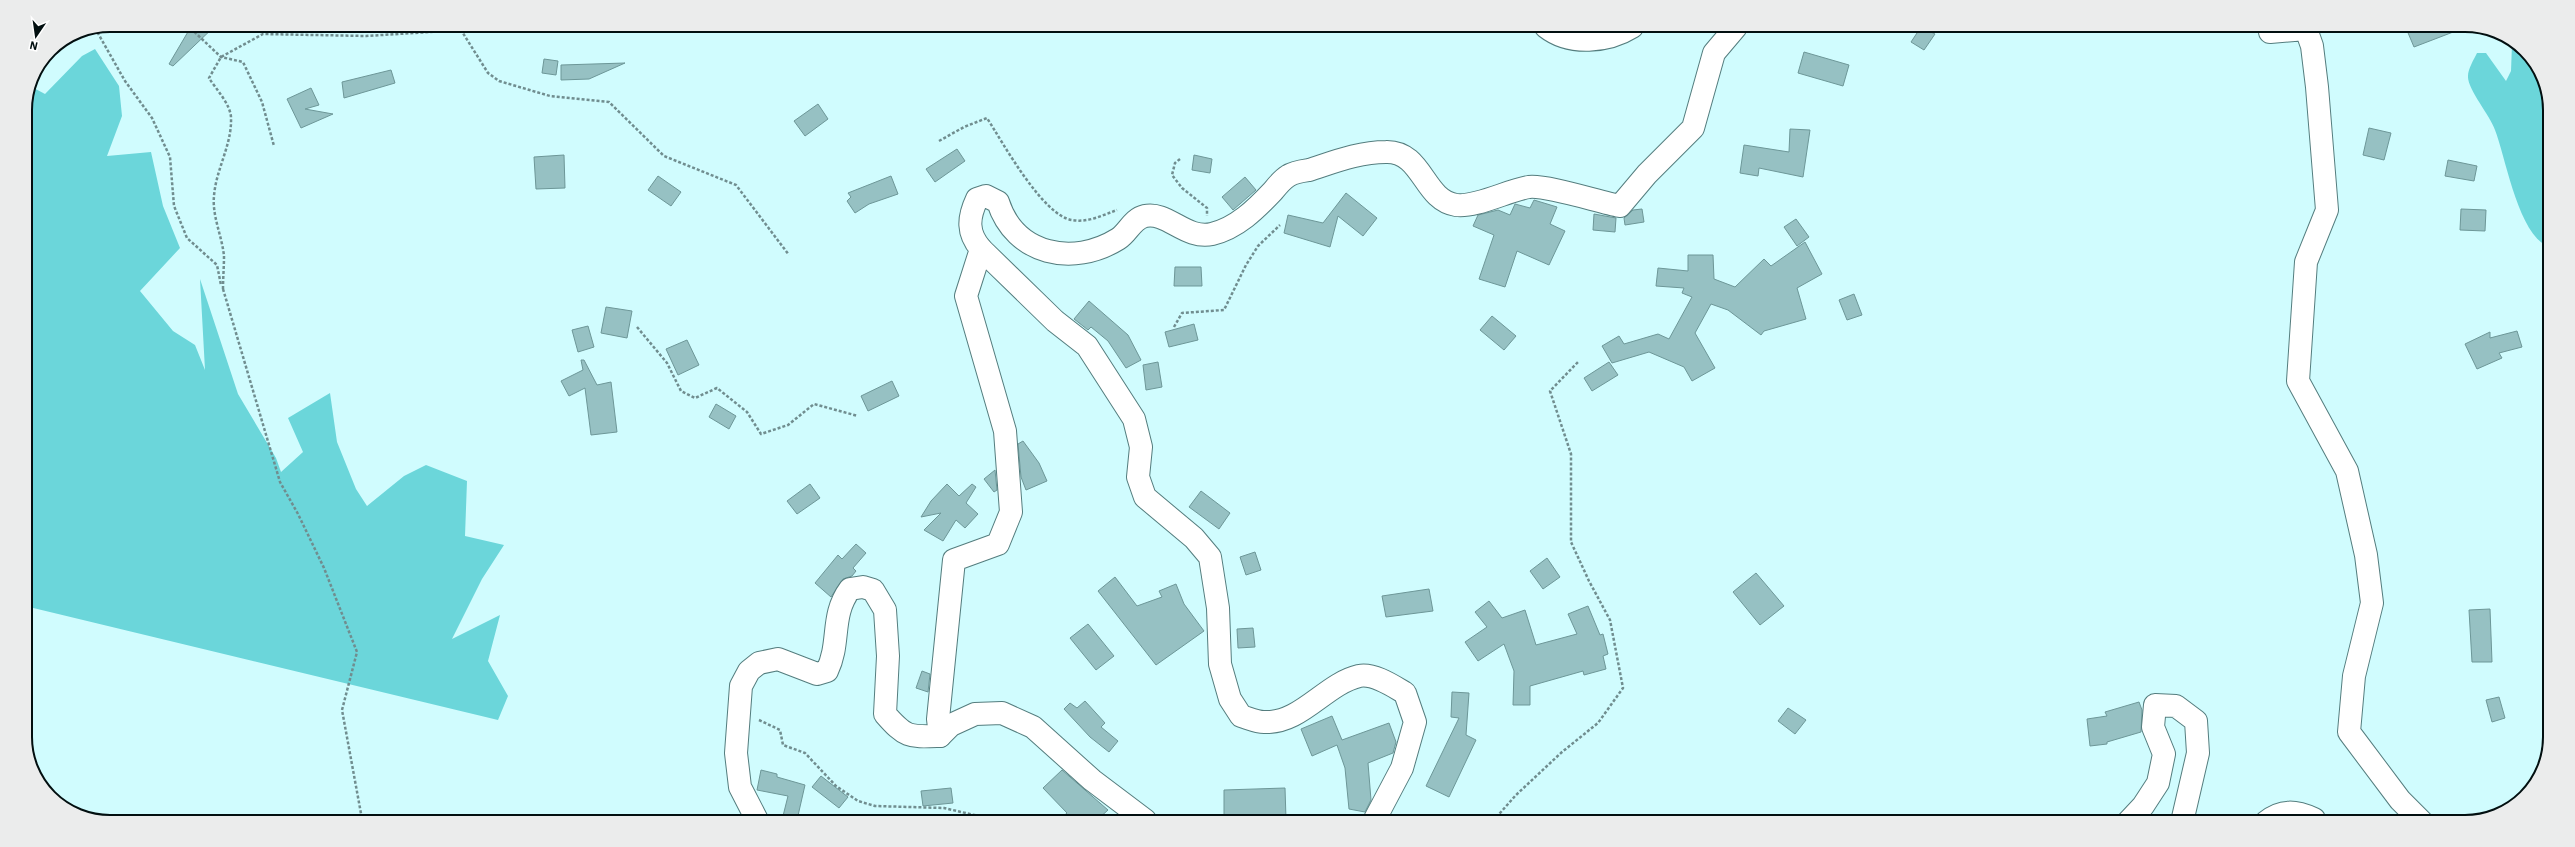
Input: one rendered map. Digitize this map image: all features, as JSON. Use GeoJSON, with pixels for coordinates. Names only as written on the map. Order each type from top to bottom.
{"type":"FeatureCollection","features":[{"type":"Feature","properties":{"kind":"street"},"geometry":{"type":"LineString","coordinates":[[1553,32],[1570,38],[1593,40],[1623,32]]}},
{"type":"Feature","properties":{"kind":"street"},"geometry":{"type":"LineString","coordinates":[[1377,815],[1402,768],[1415,722],[1405,693],[1383,681],[1360,676],[1326,691],[1294,715],[1265,722],[1241,716],[1230,699],[1220,664],[1218,608],[1210,557],[1194,538],[1145,497],[1138,477],[1140,447],[1134,420],[1087,346],[1055,321],[971,238],[970,212],[977,199],[986,196],[998,202],[1003,218],[1017,234],[1041,250],[1071,254],[1097,250],[1120,238],[1134,222],[1145,216],[1161,217],[1181,229],[1197,234],[1210,235],[1223,231],[1251,213],[1288,176],[1355,156],[1387,152],[1406,158],[1417,166],[1438,199],[1457,206],[1530,187],[1547,188],[1620,206],[1647,174],[1693,128],[1714,53],[1732,32]]}},
{"type":"Feature","properties":{"kind":"street"},"geometry":{"type":"LineString","coordinates":[[2307,32],[2312,46],[2317,87],[2327,210],[2306,262],[2298,381],[2347,472],[2366,555],[2372,604],[2354,676],[2349,732],[2400,800],[2415,815]]}},
{"type":"Feature","properties":{"kind":"street"},"geometry":{"type":"LineString","coordinates":[[940,736],[938,719],[954,560],[998,544],[1011,512],[1005,431],[966,296],[981,249]]}},
{"type":"Feature","properties":{"kind":"street"},"geometry":{"type":"LineString","coordinates":[[754,815],[740,787],[736,753],[741,686],[749,671],[759,663],[778,659],[817,674],[827,671],[836,646],[835,625],[841,601],[850,589],[863,587],[873,590],[885,610],[888,656],[885,714],[901,733],[918,737],[940,736],[951,724],[975,714],[1002,713],[1033,727],[1092,780],[1138,815]]}},
{"type":"Feature","properties":{"kind":"street"},"geometry":{"type":"LineString","coordinates":[[2135,815],[2143,806],[2158,783],[2164,754],[2153,727],[2155,705],[2176,706],[2196,721],[2198,753],[2184,815]]}},
{"type":"Feature","properties":{"kind":"street"},"geometry":{"type":"LineString","coordinates":[[2279,815],[2284,812],[2297,812],[2304,815]]}},
{"type":"Feature","properties":{"kind":"path"},"geometry":{"type":"LineString","coordinates":[[194,32],[221,57],[243,62],[262,102],[274,146]]}},
{"type":"Feature","properties":{"kind":"path"},"geometry":{"type":"LineString","coordinates":[[222,290],[224,255],[218,235],[214,197],[223,154],[229,142],[231,117],[222,97],[209,78],[221,57],[263,34],[366,36],[429,32]]}},
{"type":"Feature","properties":{"kind":"path"},"geometry":{"type":"LineString","coordinates":[[462,32],[488,73],[499,81],[550,96],[609,102],[664,156],[736,185],[789,255]]}},
{"type":"Feature","properties":{"kind":"path"},"geometry":{"type":"LineString","coordinates":[[98,33],[125,81],[152,118],[170,157],[174,206],[187,238],[217,265],[222,290],[280,482],[298,514],[324,568],[357,652],[342,710],[361,815]]}},
{"type":"Feature","properties":{"kind":"path"},"geometry":{"type":"LineString","coordinates":[[939,141],[964,127],[987,118],[1009,155],[1055,212],[1072,220],[1093,219],[1119,209]]}},
{"type":"Feature","properties":{"kind":"path"},"geometry":{"type":"LineString","coordinates":[[1180,159],[1174,163],[1172,175],[1182,188],[1207,208],[1205,226],[1210,235]]}},
{"type":"Feature","properties":{"kind":"path"},"geometry":{"type":"LineString","coordinates":[[1174,327],[1182,313],[1224,310],[1246,265],[1258,246],[1280,225]]}},
{"type":"Feature","properties":{"kind":"path"},"geometry":{"type":"LineString","coordinates":[[637,327],[667,363],[681,391],[695,398],[716,388],[747,412],[760,434],[788,425],[814,404],[858,416]]}},
{"type":"Feature","properties":{"kind":"path"},"geometry":{"type":"LineString","coordinates":[[1498,815],[1516,795],[1562,752],[1598,724],[1623,688],[1610,620],[1589,581],[1571,542],[1571,454],[1550,391],[1578,362]]}},
{"type":"Feature","properties":{"kind":"path"},"geometry":{"type":"LineString","coordinates":[[739,718],[757,720],[780,730],[783,746],[805,753],[836,786],[858,801],[875,806],[944,808],[974,815]]}},
{"type":"Feature","properties":{"kind":"shaded area"},"geometry":{"type":"Polygon","coordinates":[[[2512,48],[2524,59],[2533,71],[2539,85],[2543,105],[2543,243],[2538,240],[2529,228],[2521,212],[2514,194],[2495,130],[2489,117],[2471,88],[2468,76],[2471,64],[2477,53],[2486,53],[2506,81],[2511,71],[2512,48]]]}},
{"type":"Feature","properties":{"kind":"shaded area"},"geometry":{"type":"Polygon","coordinates":[[[95,49],[119,86],[122,116],[107,156],[151,152],[163,206],[180,248],[140,291],[173,331],[195,345],[205,370],[200,279],[238,394],[276,458],[281,472],[303,452],[288,418],[330,393],[337,442],[356,489],[367,506],[404,476],[426,465],[467,481],[465,536],[504,545],[482,579],[452,639],[500,615],[488,661],[508,696],[498,720],[32,608],[32,110],[35,89],[45,94],[82,56],[95,49]]]}},
{"type":"Feature","properties":{"kind":"building"},"geometry":{"type":"Polygon","coordinates":[[[188,32],[209,32],[173,66],[169,64],[188,32]]]}},
{"type":"Feature","properties":{"kind":"building"},"geometry":{"type":"Polygon","coordinates":[[[1918,32],[1931,32],[1935,34],[1924,50],[1911,42],[1918,32]]]}},
{"type":"Feature","properties":{"kind":"building"},"geometry":{"type":"Polygon","coordinates":[[[2408,32],[2453,32],[2414,47],[2408,32]]]}},
{"type":"Feature","properties":{"kind":"building"},"geometry":{"type":"Polygon","coordinates":[[[1804,52],[1849,65],[1843,86],[1798,73],[1804,52]]]}},
{"type":"Feature","properties":{"kind":"building"},"geometry":{"type":"Polygon","coordinates":[[[544,59],[558,61],[556,75],[542,73],[544,59]]]}},
{"type":"Feature","properties":{"kind":"building"},"geometry":{"type":"Polygon","coordinates":[[[625,63],[589,79],[561,80],[561,65],[625,63]]]}},
{"type":"Feature","properties":{"kind":"building"},"geometry":{"type":"Polygon","coordinates":[[[391,70],[395,83],[344,98],[342,82],[391,70]]]}},
{"type":"Feature","properties":{"kind":"building"},"geometry":{"type":"Polygon","coordinates":[[[311,88],[319,105],[305,109],[333,114],[301,128],[287,99],[311,88]]]}},
{"type":"Feature","properties":{"kind":"building"},"geometry":{"type":"Polygon","coordinates":[[[818,104],[828,119],[805,136],[794,121],[818,104]]]}},
{"type":"Feature","properties":{"kind":"building"},"geometry":{"type":"Polygon","coordinates":[[[2369,128],[2391,133],[2384,160],[2363,155],[2369,128]]]}},
{"type":"Feature","properties":{"kind":"building"},"geometry":{"type":"Polygon","coordinates":[[[1790,129],[1810,130],[1803,177],[1759,168],[1758,176],[1740,173],[1744,145],[1789,152],[1790,129]]]}},
{"type":"Feature","properties":{"kind":"building"},"geometry":{"type":"Polygon","coordinates":[[[957,149],[965,161],[935,182],[926,169],[957,149]]]}},
{"type":"Feature","properties":{"kind":"building"},"geometry":{"type":"Polygon","coordinates":[[[564,155],[565,188],[536,189],[534,157],[564,155]]]}},
{"type":"Feature","properties":{"kind":"building"},"geometry":{"type":"Polygon","coordinates":[[[1194,155],[1212,159],[1210,173],[1192,170],[1194,155]]]}},
{"type":"Feature","properties":{"kind":"building"},"geometry":{"type":"Polygon","coordinates":[[[2448,160],[2477,166],[2474,181],[2445,176],[2448,160]]]}},
{"type":"Feature","properties":{"kind":"building"},"geometry":{"type":"Polygon","coordinates":[[[658,176],[681,192],[671,206],[648,190],[658,176]]]}},
{"type":"Feature","properties":{"kind":"building"},"geometry":{"type":"Polygon","coordinates":[[[891,176],[898,194],[869,204],[855,213],[847,201],[851,197],[848,193],[891,176]]]}},
{"type":"Feature","properties":{"kind":"building"},"geometry":{"type":"Polygon","coordinates":[[[1245,177],[1256,190],[1233,210],[1222,197],[1245,177]]]}},
{"type":"Feature","properties":{"kind":"building"},"geometry":{"type":"Polygon","coordinates":[[[1346,193],[1377,218],[1363,236],[1338,216],[1330,247],[1284,233],[1288,215],[1323,223],[1346,193]]]}},
{"type":"Feature","properties":{"kind":"building"},"geometry":{"type":"Polygon","coordinates":[[[1534,200],[1557,207],[1550,224],[1565,231],[1549,265],[1517,251],[1505,287],[1479,279],[1494,235],[1473,226],[1478,215],[1498,210],[1510,215],[1515,204],[1530,208],[1534,200]]]}},
{"type":"Feature","properties":{"kind":"building"},"geometry":{"type":"Polygon","coordinates":[[[1642,209],[1644,222],[1625,225],[1624,218],[1633,210],[1642,209]]]}},
{"type":"Feature","properties":{"kind":"building"},"geometry":{"type":"Polygon","coordinates":[[[2461,209],[2486,210],[2485,231],[2460,230],[2461,209]]]}},
{"type":"Feature","properties":{"kind":"building"},"geometry":{"type":"Polygon","coordinates":[[[1594,214],[1616,218],[1615,232],[1593,230],[1594,214]]]}},
{"type":"Feature","properties":{"kind":"building"},"geometry":{"type":"Polygon","coordinates":[[[1796,219],[1809,237],[1797,246],[1784,227],[1796,219]]]}},
{"type":"Feature","properties":{"kind":"building"},"geometry":{"type":"Polygon","coordinates":[[[1805,242],[1822,274],[1797,288],[1806,319],[1764,331],[1761,335],[1728,310],[1711,304],[1695,333],[1715,368],[1692,381],[1684,367],[1649,352],[1612,363],[1602,346],[1619,336],[1624,344],[1658,334],[1669,339],[1692,297],[1682,293],[1684,288],[1656,286],[1658,268],[1688,271],[1688,255],[1713,255],[1714,279],[1735,287],[1764,259],[1771,266],[1805,242]]]}},
{"type":"Feature","properties":{"kind":"building"},"geometry":{"type":"Polygon","coordinates":[[[1175,267],[1201,267],[1202,286],[1174,286],[1175,267]]]}},
{"type":"Feature","properties":{"kind":"building"},"geometry":{"type":"Polygon","coordinates":[[[1854,294],[1862,315],[1847,320],[1839,300],[1854,294]]]}},
{"type":"Feature","properties":{"kind":"building"},"geometry":{"type":"Polygon","coordinates":[[[1089,301],[1128,335],[1141,360],[1126,368],[1108,341],[1091,327],[1088,330],[1074,319],[1089,301]]]}},
{"type":"Feature","properties":{"kind":"building"},"geometry":{"type":"Polygon","coordinates":[[[606,307],[632,311],[627,338],[601,333],[606,307]]]}},
{"type":"Feature","properties":{"kind":"building"},"geometry":{"type":"Polygon","coordinates":[[[1492,316],[1516,336],[1504,350],[1480,330],[1492,316]]]}},
{"type":"Feature","properties":{"kind":"building"},"geometry":{"type":"Polygon","coordinates":[[[1194,324],[1198,340],[1169,347],[1165,332],[1194,324]]]}},
{"type":"Feature","properties":{"kind":"building"},"geometry":{"type":"Polygon","coordinates":[[[588,326],[594,347],[578,352],[572,330],[588,326]]]}},
{"type":"Feature","properties":{"kind":"building"},"geometry":{"type":"Polygon","coordinates":[[[2517,331],[2522,347],[2499,353],[2502,358],[2477,369],[2465,344],[2490,332],[2490,338],[2517,331]]]}},
{"type":"Feature","properties":{"kind":"building"},"geometry":{"type":"Polygon","coordinates":[[[687,340],[699,365],[678,375],[666,349],[687,340]]]}},
{"type":"Feature","properties":{"kind":"building"},"geometry":{"type":"Polygon","coordinates":[[[581,360],[584,360],[597,385],[611,382],[617,432],[591,435],[585,388],[569,396],[561,381],[583,370],[581,360]]]}},
{"type":"Feature","properties":{"kind":"building"},"geometry":{"type":"Polygon","coordinates":[[[1158,362],[1162,387],[1146,390],[1143,365],[1158,362]]]}},
{"type":"Feature","properties":{"kind":"building"},"geometry":{"type":"Polygon","coordinates":[[[1609,362],[1618,375],[1592,391],[1584,378],[1609,362]]]}},
{"type":"Feature","properties":{"kind":"building"},"geometry":{"type":"Polygon","coordinates":[[[892,381],[899,396],[868,411],[861,396],[892,381]]]}},
{"type":"Feature","properties":{"kind":"building"},"geometry":{"type":"Polygon","coordinates":[[[716,404],[736,416],[729,429],[709,417],[716,404]]]}},
{"type":"Feature","properties":{"kind":"building"},"geometry":{"type":"Polygon","coordinates":[[[1023,441],[1039,463],[1047,481],[1026,490],[1021,477],[1018,444],[1023,441]]]}},
{"type":"Feature","properties":{"kind":"building"},"geometry":{"type":"Polygon","coordinates":[[[995,470],[997,490],[994,492],[984,479],[995,470]]]}},
{"type":"Feature","properties":{"kind":"building"},"geometry":{"type":"Polygon","coordinates":[[[810,484],[820,498],[797,514],[787,501],[810,484]]]}},
{"type":"Feature","properties":{"kind":"building"},"geometry":{"type":"Polygon","coordinates":[[[947,484],[959,496],[972,484],[976,487],[966,503],[978,514],[965,528],[956,520],[943,541],[924,530],[941,513],[921,517],[931,501],[947,484]]]}},
{"type":"Feature","properties":{"kind":"building"},"geometry":{"type":"Polygon","coordinates":[[[1201,491],[1230,513],[1219,529],[1189,507],[1201,491]]]}},
{"type":"Feature","properties":{"kind":"building"},"geometry":{"type":"Polygon","coordinates":[[[856,544],[866,553],[853,568],[856,571],[852,576],[843,579],[831,597],[815,583],[838,555],[842,559],[856,544]]]}},
{"type":"Feature","properties":{"kind":"building"},"geometry":{"type":"Polygon","coordinates":[[[1255,552],[1261,570],[1246,575],[1240,557],[1255,552]]]}},
{"type":"Feature","properties":{"kind":"building"},"geometry":{"type":"Polygon","coordinates":[[[1547,558],[1560,577],[1543,589],[1530,571],[1547,558]]]}},
{"type":"Feature","properties":{"kind":"building"},"geometry":{"type":"Polygon","coordinates":[[[1756,573],[1784,606],[1760,625],[1733,592],[1756,573]]]}},
{"type":"Feature","properties":{"kind":"building"},"geometry":{"type":"Polygon","coordinates":[[[1115,577],[1137,606],[1162,597],[1159,591],[1176,584],[1184,604],[1204,631],[1156,665],[1098,591],[1115,577]]]}},
{"type":"Feature","properties":{"kind":"building"},"geometry":{"type":"Polygon","coordinates":[[[1429,589],[1433,611],[1386,617],[1382,596],[1429,589]]]}},
{"type":"Feature","properties":{"kind":"building"},"geometry":{"type":"Polygon","coordinates":[[[1489,601],[1502,618],[1525,610],[1536,645],[1577,634],[1568,614],[1588,606],[1600,635],[1603,634],[1608,654],[1603,656],[1606,669],[1584,675],[1583,671],[1530,686],[1530,705],[1513,705],[1514,671],[1504,644],[1478,661],[1465,642],[1487,627],[1475,612],[1489,601]]]}},
{"type":"Feature","properties":{"kind":"building"},"geometry":{"type":"Polygon","coordinates":[[[2490,609],[2492,662],[2472,662],[2469,610],[2490,609]]]}},
{"type":"Feature","properties":{"kind":"building"},"geometry":{"type":"Polygon","coordinates":[[[1088,624],[1114,656],[1096,670],[1070,638],[1088,624]]]}},
{"type":"Feature","properties":{"kind":"building"},"geometry":{"type":"Polygon","coordinates":[[[1253,628],[1255,647],[1238,648],[1237,629],[1253,628]]]}},
{"type":"Feature","properties":{"kind":"building"},"geometry":{"type":"Polygon","coordinates":[[[922,671],[930,674],[928,692],[916,688],[922,671]]]}},
{"type":"Feature","properties":{"kind":"building"},"geometry":{"type":"Polygon","coordinates":[[[1452,692],[1469,693],[1466,735],[1476,740],[1449,797],[1426,786],[1459,718],[1451,717],[1452,692]]]}},
{"type":"Feature","properties":{"kind":"building"},"geometry":{"type":"Polygon","coordinates":[[[2499,697],[2505,718],[2492,722],[2486,700],[2499,697]]]}},
{"type":"Feature","properties":{"kind":"building"},"geometry":{"type":"Polygon","coordinates":[[[1085,701],[1105,723],[1101,727],[1118,741],[1109,752],[1090,737],[1064,709],[1070,703],[1077,708],[1085,701]]]}},
{"type":"Feature","properties":{"kind":"building"},"geometry":{"type":"Polygon","coordinates":[[[2139,702],[2142,710],[2141,732],[2107,742],[2107,744],[2090,746],[2087,719],[2107,716],[2105,712],[2139,702]]]}},
{"type":"Feature","properties":{"kind":"building"},"geometry":{"type":"Polygon","coordinates":[[[1788,708],[1806,720],[1795,734],[1778,721],[1788,708]]]}},
{"type":"Feature","properties":{"kind":"building"},"geometry":{"type":"Polygon","coordinates":[[[1332,716],[1342,740],[1389,723],[1396,742],[1393,753],[1368,763],[1371,800],[1365,812],[1349,809],[1345,768],[1337,745],[1312,756],[1301,729],[1332,716]]]}},
{"type":"Feature","properties":{"kind":"building"},"geometry":{"type":"Polygon","coordinates":[[[761,770],[777,774],[777,777],[805,785],[798,815],[783,815],[788,796],[757,790],[761,770]]]}},
{"type":"Feature","properties":{"kind":"building"},"geometry":{"type":"Polygon","coordinates":[[[1062,770],[1108,810],[1102,815],[1065,815],[1067,813],[1043,788],[1062,770]]]}},
{"type":"Feature","properties":{"kind":"building"},"geometry":{"type":"Polygon","coordinates":[[[821,776],[848,797],[839,808],[812,787],[821,776]]]}},
{"type":"Feature","properties":{"kind":"building"},"geometry":{"type":"Polygon","coordinates":[[[951,788],[953,803],[923,806],[921,791],[951,788]]]}},
{"type":"Feature","properties":{"kind":"building"},"geometry":{"type":"Polygon","coordinates":[[[1285,788],[1286,815],[1224,815],[1224,790],[1285,788]]]}}]}
